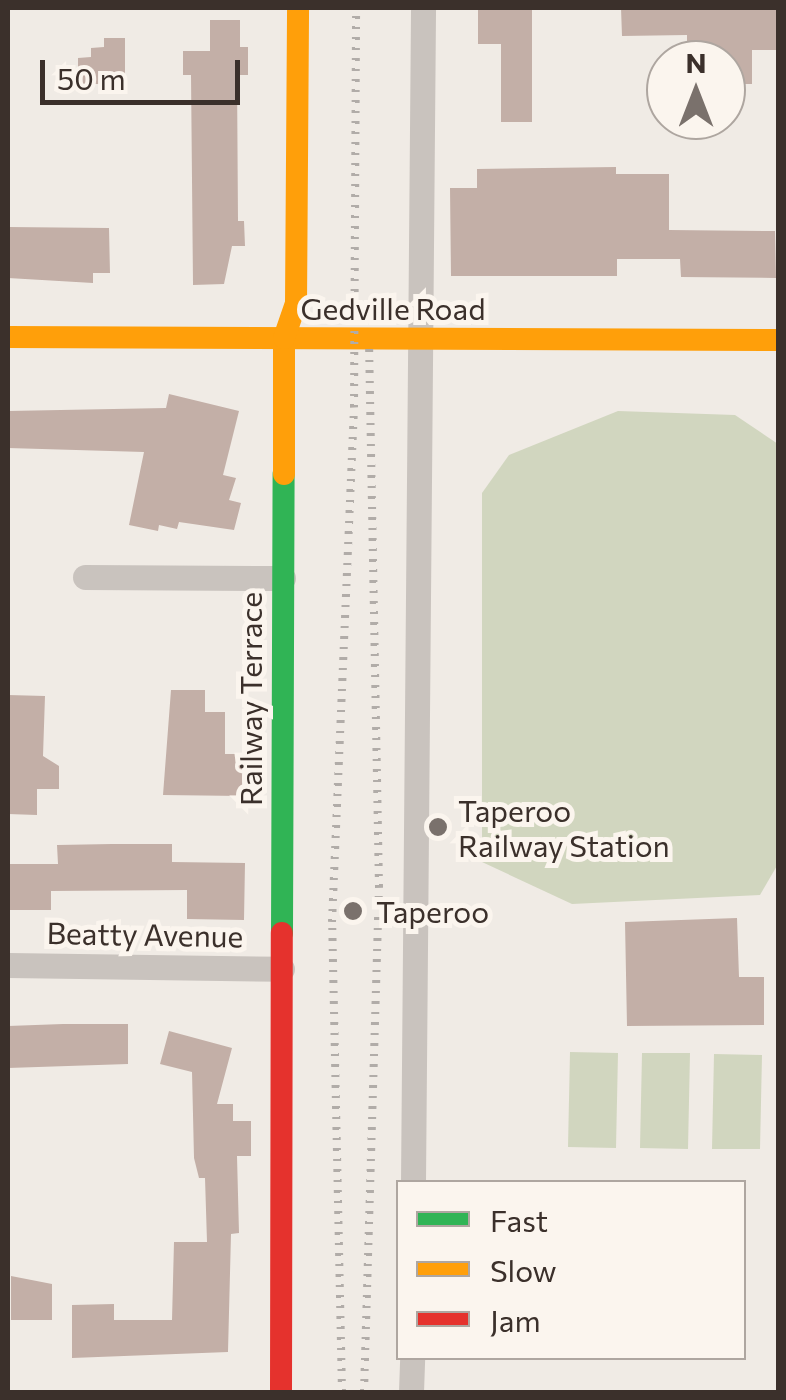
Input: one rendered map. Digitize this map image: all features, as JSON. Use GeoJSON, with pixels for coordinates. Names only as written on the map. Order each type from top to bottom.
{"type":"FeatureCollection","features":[{"type":"Feature","properties":{"kind":"street","name":"Railway Terrace"},"geometry":{"type":"LineString","coordinates":[[281,1392],[284,338],[296,303],[298,8]]}},
{"type":"Feature","properties":{"kind":"street"},"geometry":{"type":"LineString","coordinates":[[413,1180],[424,8]]}},
{"type":"Feature","properties":{"kind":"street","name":"Gedville Road"},"geometry":{"type":"LineString","coordinates":[[8,337],[778,340]]}},
{"type":"Feature","properties":{"kind":"street"},"geometry":{"type":"LineString","coordinates":[[85,577],[283,578]]}},
{"type":"Feature","properties":{"kind":"street","name":"Beatty Avenue"},"geometry":{"type":"LineString","coordinates":[[8,965],[282,968]]}},
{"type":"Feature","properties":{"kind":"street"},"geometry":{"type":"LineString","coordinates":[[411,1392],[412,1360]]}},
{"type":"Feature","properties":{"kind":"green space"},"geometry":{"type":"Polygon","coordinates":[[[618,411],[735,415],[778,444],[778,864],[760,895],[572,904],[482,862],[482,493],[509,455],[618,411]]]}},
{"type":"Feature","properties":{"kind":"green space"},"geometry":{"type":"Polygon","coordinates":[[[570,1052],[618,1053],[616,1148],[568,1147],[570,1052]]]}},
{"type":"Feature","properties":{"kind":"green space"},"geometry":{"type":"Polygon","coordinates":[[[642,1053],[690,1053],[688,1149],[640,1148],[642,1053]]]}},
{"type":"Feature","properties":{"kind":"green space"},"geometry":{"type":"Polygon","coordinates":[[[714,1054],[762,1055],[760,1149],[712,1149],[714,1054]]]}},
{"type":"Feature","properties":{"kind":"building"},"geometry":{"type":"Polygon","coordinates":[[[478,8],[532,8],[532,122],[501,122],[501,44],[478,44],[478,8]]]}},
{"type":"Feature","properties":{"kind":"building"},"geometry":{"type":"Polygon","coordinates":[[[621,8],[778,8],[778,50],[752,50],[752,84],[746,84],[746,40],[687,40],[687,35],[622,36],[621,8]]]}},
{"type":"Feature","properties":{"kind":"building"},"geometry":{"type":"Polygon","coordinates":[[[210,20],[240,20],[240,47],[248,47],[248,75],[237,75],[238,221],[244,221],[245,246],[232,246],[224,284],[193,285],[191,75],[183,75],[183,51],[210,51],[210,20]]]}},
{"type":"Feature","properties":{"kind":"building"},"geometry":{"type":"Polygon","coordinates":[[[104,38],[125,38],[125,84],[78,84],[78,58],[91,57],[91,48],[104,47],[104,38]]]}},
{"type":"Feature","properties":{"kind":"building"},"geometry":{"type":"Polygon","coordinates":[[[616,167],[616,174],[669,174],[669,230],[775,231],[776,278],[681,277],[680,259],[617,259],[617,276],[451,276],[450,188],[477,188],[477,169],[616,167]]]}},
{"type":"Feature","properties":{"kind":"building"},"geometry":{"type":"Polygon","coordinates":[[[8,227],[109,228],[110,273],[93,273],[93,283],[8,278],[8,227]]]}},
{"type":"Feature","properties":{"kind":"building"},"geometry":{"type":"Polygon","coordinates":[[[169,394],[239,411],[223,475],[236,478],[229,500],[241,503],[234,530],[179,522],[177,529],[159,525],[158,531],[129,525],[144,452],[8,448],[8,411],[166,408],[169,394]]]}},
{"type":"Feature","properties":{"kind":"building"},"geometry":{"type":"Polygon","coordinates":[[[171,690],[205,690],[205,712],[225,712],[225,754],[242,754],[242,796],[163,795],[171,690]]]}},
{"type":"Feature","properties":{"kind":"building"},"geometry":{"type":"Polygon","coordinates":[[[8,695],[45,696],[43,756],[59,766],[59,789],[37,789],[37,815],[8,814],[8,695]]]}},
{"type":"Feature","properties":{"kind":"building"},"geometry":{"type":"Polygon","coordinates":[[[172,844],[172,862],[245,863],[244,920],[187,919],[187,890],[51,891],[51,910],[8,910],[8,864],[58,864],[57,845],[172,844]]]}},
{"type":"Feature","properties":{"kind":"building"},"geometry":{"type":"Polygon","coordinates":[[[737,918],[739,977],[764,977],[764,1025],[627,1026],[625,922],[737,918]]]}},
{"type":"Feature","properties":{"kind":"building"},"geometry":{"type":"Polygon","coordinates":[[[128,1024],[128,1064],[8,1068],[8,1026],[128,1024]]]}},
{"type":"Feature","properties":{"kind":"building"},"geometry":{"type":"Polygon","coordinates":[[[169,1031],[232,1048],[217,1104],[233,1104],[233,1121],[251,1121],[251,1156],[237,1156],[239,1233],[231,1234],[228,1352],[72,1358],[72,1305],[114,1304],[114,1320],[172,1320],[174,1242],[207,1242],[205,1178],[199,1178],[194,1158],[192,1072],[160,1064],[169,1031]]]}},
{"type":"Feature","properties":{"kind":"building"},"geometry":{"type":"Polygon","coordinates":[[[11,1276],[52,1284],[52,1320],[11,1320],[11,1276]]]}},
{"type":"Feature","properties":{"kind":"railway"},"geometry":{"type":"LineString","coordinates":[[342,1392],[332,922],[354,407],[356,8]]}},
{"type":"Feature","properties":{"kind":"railway"},"geometry":{"type":"LineString","coordinates":[[364,1392],[379,887],[369,342]]}},
{"type":"Feature","properties":{"kind":"traffic: fast"},"geometry":{"type":"LineString","coordinates":[[282,933],[284,474]]}},
{"type":"Feature","properties":{"kind":"traffic: slow"},"geometry":{"type":"LineString","coordinates":[[284,474],[284,338],[296,303],[298,8]]}},
{"type":"Feature","properties":{"kind":"traffic: slow"},"geometry":{"type":"LineString","coordinates":[[8,337],[778,340]]}},
{"type":"Feature","properties":{"kind":"traffic: jam"},"geometry":{"type":"LineString","coordinates":[[281,1392],[282,933]]}},
{"type":"Feature","properties":{"kind":"place","name":"Taperoo Railway Station"},"geometry":{"type":"Point","coordinates":[438,827]}},
{"type":"Feature","properties":{"kind":"place","name":"Taperoo"},"geometry":{"type":"Point","coordinates":[353,911]}}]}
